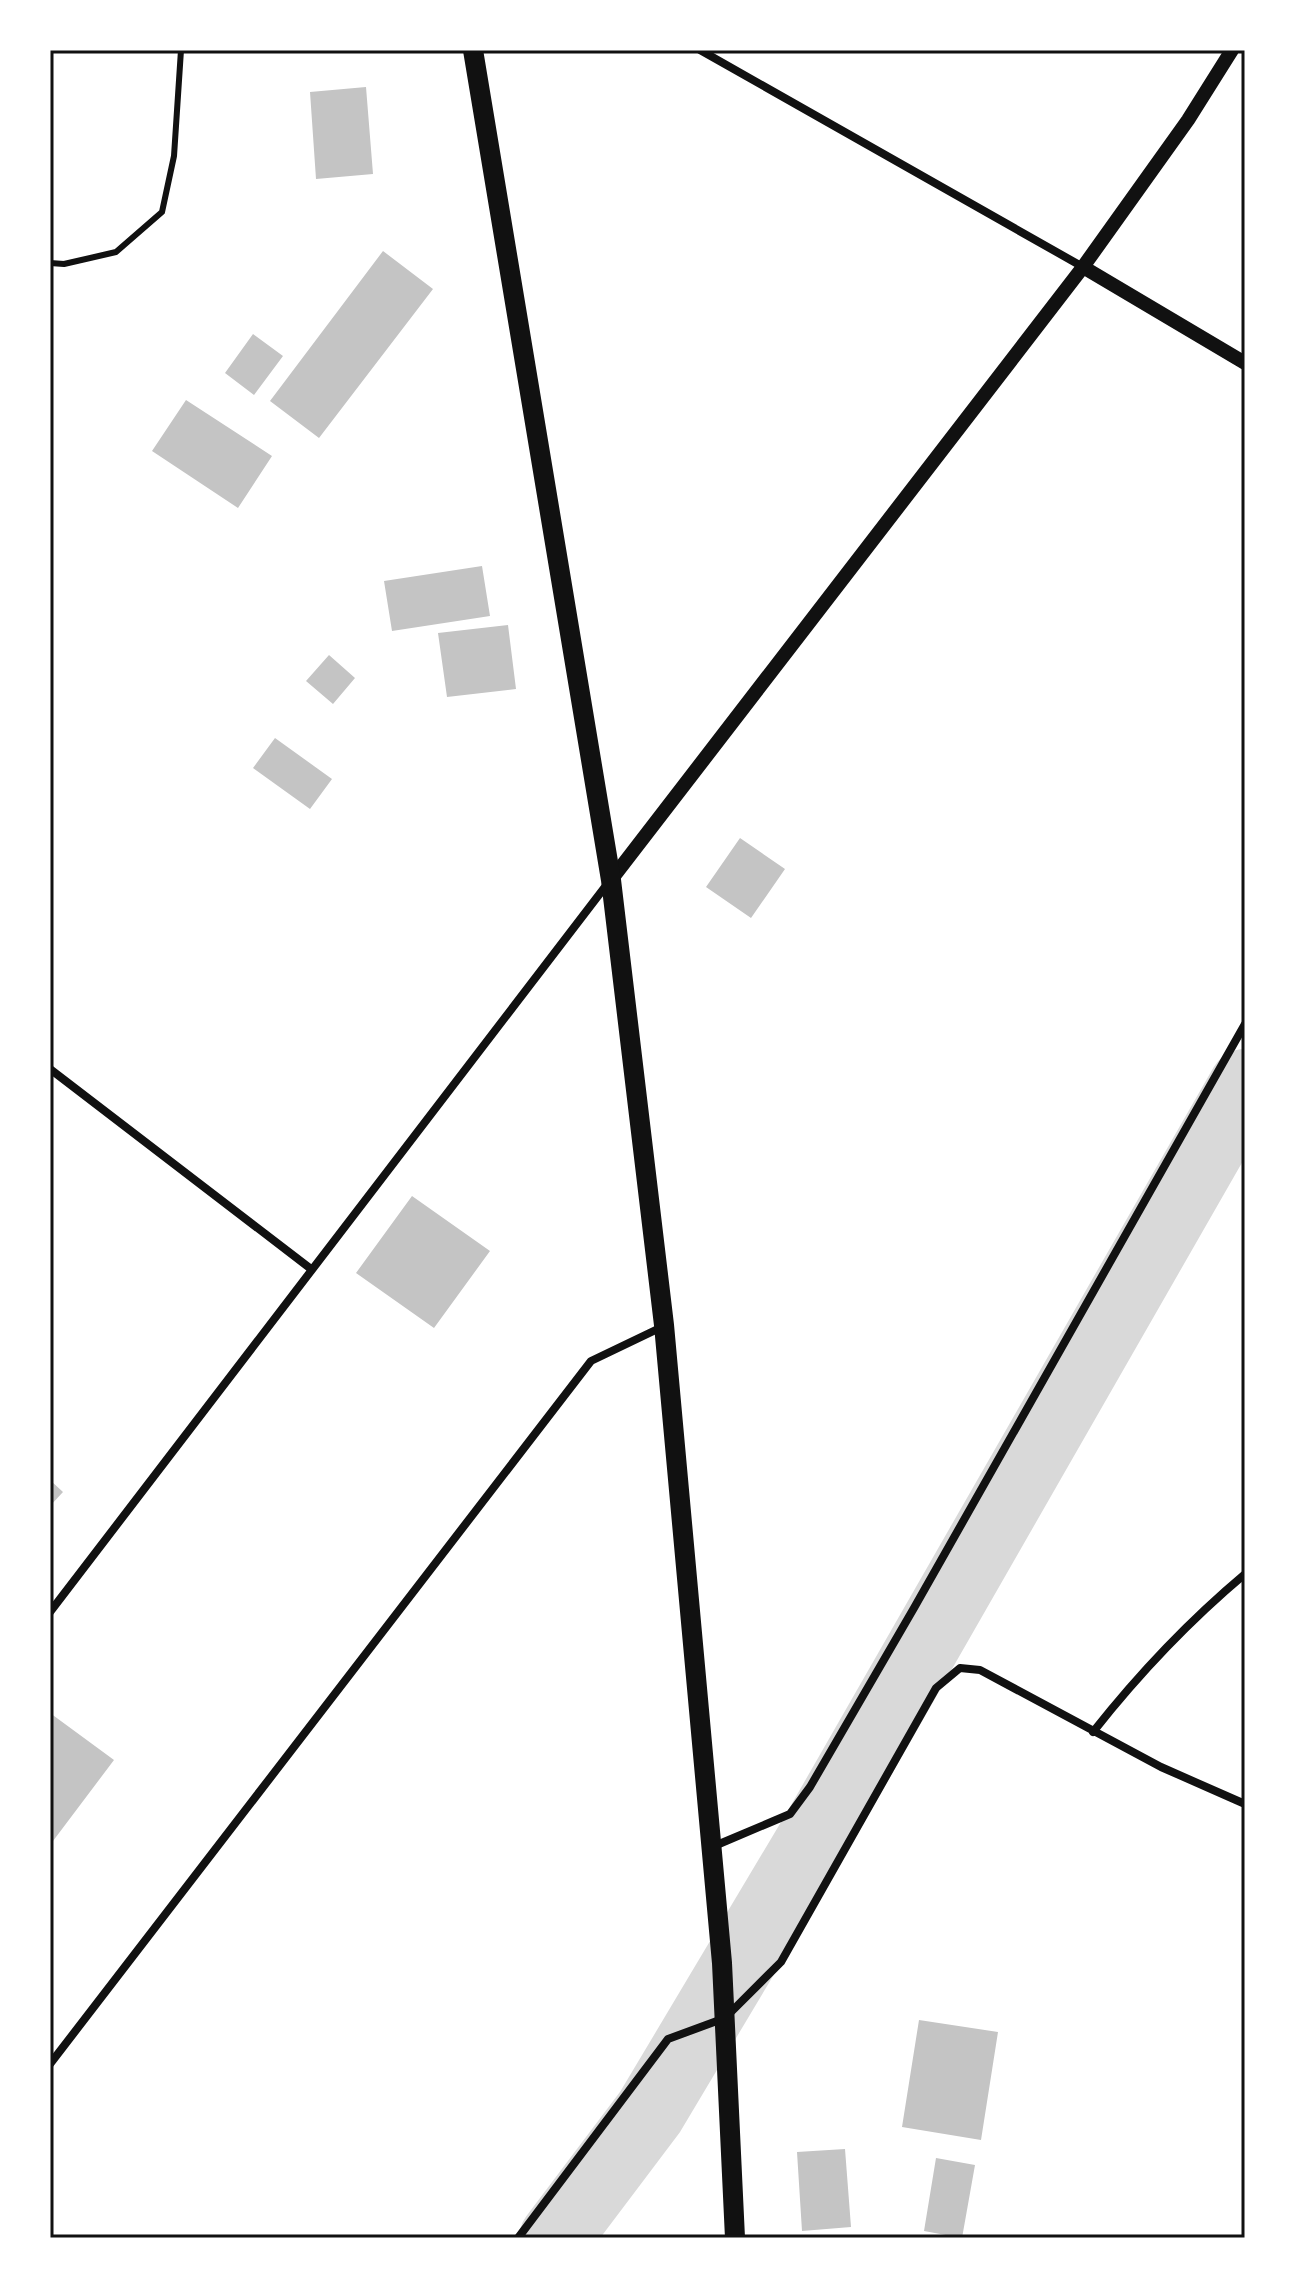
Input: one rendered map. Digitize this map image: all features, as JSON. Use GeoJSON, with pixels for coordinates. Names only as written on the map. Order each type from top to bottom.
{"type":"FeatureCollection","features":[{"type":"Feature","properties":{"kind":"main road"},"geometry":{"type":"LineString","coordinates":[[473,50],[611,880],[664,1325],[712,1848],[725,2018],[735,2238]]}},
{"type":"Feature","properties":{"kind":"street"},"geometry":{"type":"LineString","coordinates":[[700,50],[1083,267],[1245,363]]}},
{"type":"Feature","properties":{"kind":"street"},"geometry":{"type":"LineString","coordinates":[[50,1612],[1083,267],[1188,120],[1232,50]]}},
{"type":"Feature","properties":{"kind":"street"},"geometry":{"type":"LineString","coordinates":[[712,1848],[790,1814],[810,1787],[1245,1024]]}},
{"type":"Feature","properties":{"kind":"street"},"geometry":{"type":"LineString","coordinates":[[50,1069],[311,1269]]}},
{"type":"Feature","properties":{"kind":"street"},"geometry":{"type":"LineString","coordinates":[[50,2064],[591,1361],[664,1325]]}},
{"type":"Feature","properties":{"kind":"street"},"geometry":{"type":"LineString","coordinates":[[1093,1732],[1125,1692],[1213,1601],[1245,1574]]}},
{"type":"Feature","properties":{"kind":"street"},"geometry":{"type":"LineString","coordinates":[[518,2238],[668,2039],[725,2018],[781,1962],[936,1688],[960,1668],[980,1670],[1161,1767],[1245,1804]]}},
{"type":"Feature","properties":{"kind":"lane"},"geometry":{"type":"LineString","coordinates":[[50,263],[64,264],[116,252],[162,212],[174,156],[181,50]]}},
{"type":"Feature","properties":{"kind":"building"},"geometry":{"type":"Polygon","coordinates":[[[366,87],[373,174],[316,179],[310,92],[366,87]]]}},
{"type":"Feature","properties":{"kind":"building"},"geometry":{"type":"Polygon","coordinates":[[[383,251],[433,289],[319,438],[270,401],[383,251]]]}},
{"type":"Feature","properties":{"kind":"building"},"geometry":{"type":"Polygon","coordinates":[[[253,334],[283,356],[254,395],[225,373],[253,334]]]}},
{"type":"Feature","properties":{"kind":"building"},"geometry":{"type":"Polygon","coordinates":[[[186,400],[272,456],[238,508],[152,451],[186,400]]]}},
{"type":"Feature","properties":{"kind":"building"},"geometry":{"type":"Polygon","coordinates":[[[482,566],[490,616],[392,631],[384,581],[482,566]]]}},
{"type":"Feature","properties":{"kind":"building"},"geometry":{"type":"Polygon","coordinates":[[[508,625],[516,689],[447,697],[438,633],[508,625]]]}},
{"type":"Feature","properties":{"kind":"building"},"geometry":{"type":"Polygon","coordinates":[[[329,655],[355,678],[333,704],[306,681],[329,655]]]}},
{"type":"Feature","properties":{"kind":"building"},"geometry":{"type":"Polygon","coordinates":[[[275,738],[332,779],[310,809],[253,768],[275,738]]]}},
{"type":"Feature","properties":{"kind":"building"},"geometry":{"type":"Polygon","coordinates":[[[740,838],[785,869],[751,918],[706,887],[740,838]]]}},
{"type":"Feature","properties":{"kind":"building"},"geometry":{"type":"Polygon","coordinates":[[[412,1196],[490,1251],[434,1328],[356,1273],[412,1196]]]}},
{"type":"Feature","properties":{"kind":"building"},"geometry":{"type":"Polygon","coordinates":[[[50,1480],[63,1492],[50,1506],[50,1480]]]}},
{"type":"Feature","properties":{"kind":"building"},"geometry":{"type":"Polygon","coordinates":[[[50,1713],[114,1760],[50,1845],[50,1713]]]}},
{"type":"Feature","properties":{"kind":"building"},"geometry":{"type":"Polygon","coordinates":[[[919,2020],[998,2032],[981,2140],[902,2127],[919,2020]]]}},
{"type":"Feature","properties":{"kind":"building"},"geometry":{"type":"Polygon","coordinates":[[[845,2149],[851,2227],[802,2231],[797,2152],[845,2149]]]}},
{"type":"Feature","properties":{"kind":"building"},"geometry":{"type":"Polygon","coordinates":[[[936,2158],[975,2165],[962,2238],[924,2231],[936,2158]]]}},
{"type":"Feature","properties":{"kind":"waterway"},"geometry":{"type":"LineString","coordinates":[[555,2238],[650,2112],[820,1827],[1245,1085]]}}]}
